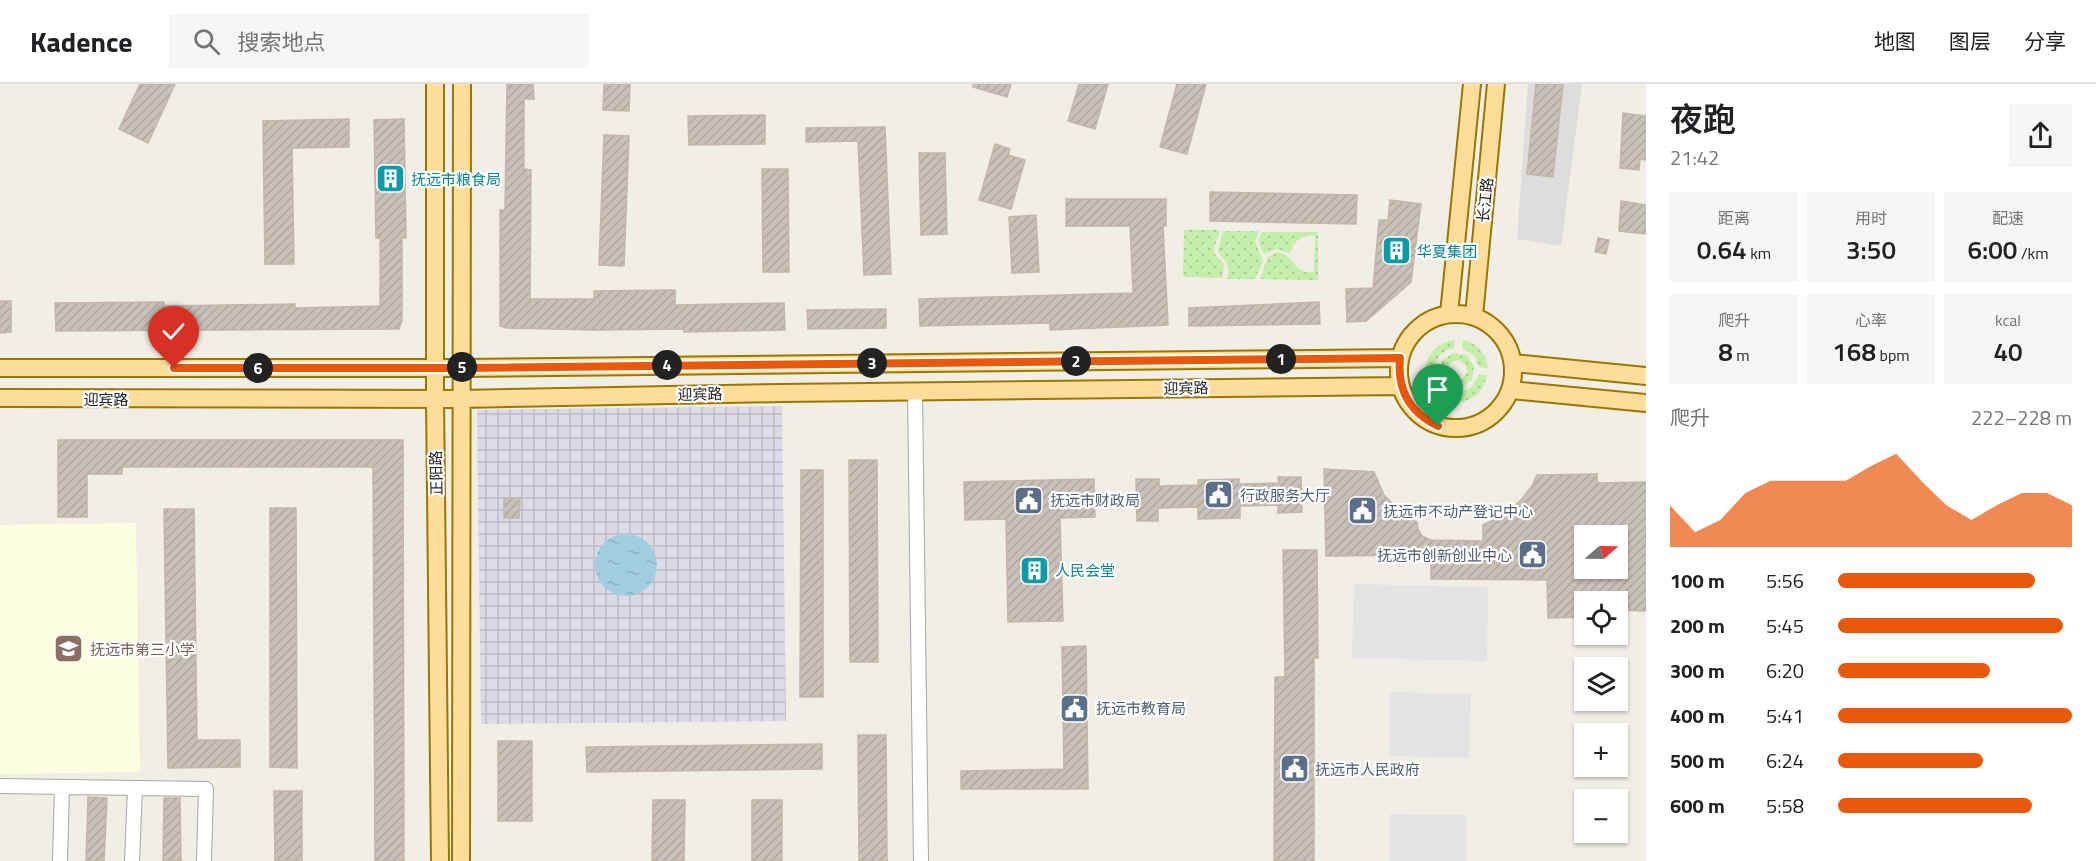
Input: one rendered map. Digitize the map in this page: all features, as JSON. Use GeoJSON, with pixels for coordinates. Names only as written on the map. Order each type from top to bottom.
{"type":"FeatureCollection","features":[{"type":"Feature","properties":{"kind":"main road","name":"正阳路"},"geometry":{"type":"LineString","coordinates":[[435,84],[435,399],[440,861]]}},
{"type":"Feature","properties":{"kind":"main road","name":"正阳路"},"geometry":{"type":"LineString","coordinates":[[461,861],[462,84]]}},
{"type":"Feature","properties":{"kind":"main road","name":"长江路"},"geometry":{"type":"LineString","coordinates":[[1449,314],[1472,84]]}},
{"type":"Feature","properties":{"kind":"main road","name":"长江路"},"geometry":{"type":"LineString","coordinates":[[1474,316],[1496,84]]}},
{"type":"Feature","properties":{"kind":"main road"},"geometry":{"type":"LineString","coordinates":[[1449,314],[1474,316],[1486,322],[1504,339],[1513,363],[1514,376],[1511,390],[1502,406],[1488,419],[1471,427],[1452,429],[1438,426],[1425,420],[1414,411],[1406,399],[1400,386],[1400,358],[1413,333],[1435,317],[1449,314]]}},
{"type":"Feature","properties":{"kind":"main road","name":"迎宾路"},"geometry":{"type":"LineString","coordinates":[[0,368],[461,368],[1400,358]]}},
{"type":"Feature","properties":{"kind":"main road"},"geometry":{"type":"LineString","coordinates":[[1513,363],[1646,376]]}},
{"type":"Feature","properties":{"kind":"main road","name":"迎宾路"},"geometry":{"type":"LineString","coordinates":[[0,398],[461,399],[1400,386]]}},
{"type":"Feature","properties":{"kind":"main road"},"geometry":{"type":"LineString","coordinates":[[1511,390],[1646,402]]}},
{"type":"Feature","properties":{"kind":"street"},"geometry":{"type":"LineString","coordinates":[[915,391],[921,861]]}},
{"type":"Feature","properties":{"kind":"street"},"geometry":{"type":"LineString","coordinates":[[0,786],[206,789],[204,861]]}},
{"type":"Feature","properties":{"kind":"street"},"geometry":{"type":"LineString","coordinates":[[60,861],[62,787]]}},
{"type":"Feature","properties":{"kind":"street"},"geometry":{"type":"LineString","coordinates":[[132,861],[135,788]]}},
{"type":"Feature","properties":{"kind":"shaded area"},"geometry":{"type":"Polygon","coordinates":[[[1528,84],[1582,84],[1561,246],[1517,239],[1528,84]]]}},
{"type":"Feature","properties":{"kind":"shaded area"},"geometry":{"type":"Polygon","coordinates":[[[782,406],[786,721],[481,724],[477,410],[782,406]]]}},
{"type":"Feature","properties":{"kind":"shaded area","name":"抚远市第三小学"},"geometry":{"type":"Polygon","coordinates":[[[136,523],[140,772],[0,774],[0,525],[136,523]]]}},
{"type":"Feature","properties":{"kind":"shaded area"},"geometry":{"type":"Polygon","coordinates":[[[1354,584],[1488,587],[1487,661],[1352,658],[1354,584]]]}},
{"type":"Feature","properties":{"kind":"shaded area"},"geometry":{"type":"Polygon","coordinates":[[[1390,692],[1471,694],[1469,758],[1389,756],[1390,692]]]}},
{"type":"Feature","properties":{"kind":"shaded area"},"geometry":{"type":"Polygon","coordinates":[[[1390,814],[1467,815],[1466,861],[1389,861],[1390,814]]]}},
{"type":"Feature","properties":{"kind":"green space"},"geometry":{"type":"Polygon","coordinates":[[[1184,230],[1220,230],[1214,252],[1224,264],[1222,278],[1183,277],[1184,230]]]}},
{"type":"Feature","properties":{"kind":"green space"},"geometry":{"type":"Polygon","coordinates":[[[1223,231],[1259,231],[1255,241],[1263,261],[1255,279],[1227,279],[1228,266],[1218,251],[1223,231]]]}},
{"type":"Feature","properties":{"kind":"green space"},"geometry":{"type":"Polygon","coordinates":[[[1262,232],[1318,232],[1318,280],[1260,279],[1267,258],[1277,252],[1288,257],[1302,271],[1314,272],[1315,236],[1299,239],[1290,253],[1276,249],[1265,254],[1258,240],[1262,232]]]}},
{"type":"Feature","properties":{"kind":"green space"},"geometry":{"type":"Polygon","coordinates":[[[1455,340],[1454,348],[1441,354],[1434,367],[1425,367],[1429,356],[1436,348],[1455,340]]]}},
{"type":"Feature","properties":{"kind":"green space"},"geometry":{"type":"Polygon","coordinates":[[[1463,340],[1480,349],[1488,368],[1479,367],[1474,355],[1462,348],[1463,340]]]}},
{"type":"Feature","properties":{"kind":"green space"},"geometry":{"type":"Polygon","coordinates":[[[1453,353],[1466,355],[1474,366],[1472,380],[1461,387],[1448,385],[1440,374],[1442,361],[1453,353]],[[1458,360],[1450,363],[1448,370],[1450,377],[1454,380],[1462,379],[1467,372],[1465,364],[1458,360]]]}},
{"type":"Feature","properties":{"kind":"green space"},"geometry":{"type":"Polygon","coordinates":[[[1426,374],[1434,374],[1441,387],[1452,393],[1452,403],[1434,393],[1426,374]]]}},
{"type":"Feature","properties":{"kind":"green space"},"geometry":{"type":"Polygon","coordinates":[[[1479,375],[1487,375],[1481,390],[1469,400],[1458,403],[1459,393],[1471,388],[1479,375]]]}},
{"type":"Feature","properties":{"kind":"water"},"geometry":{"type":"Polygon","coordinates":[[[620,534],[632,534],[648,543],[655,553],[657,565],[655,577],[648,587],[632,596],[620,596],[609,591],[600,582],[595,571],[595,559],[600,548],[609,539],[620,534]]]}},
{"type":"Feature","properties":{"kind":"building"},"geometry":{"type":"Polygon","coordinates":[[[140,84],[175,84],[148,143],[119,129],[140,84]]]}},
{"type":"Feature","properties":{"kind":"building"},"geometry":{"type":"Polygon","coordinates":[[[507,84],[533,84],[534,99],[524,99],[524,169],[531,170],[530,299],[594,299],[594,291],[675,290],[675,305],[784,303],[785,330],[684,332],[684,329],[595,330],[500,326],[500,210],[505,210],[507,84]]]}},
{"type":"Feature","properties":{"kind":"building"},"geometry":{"type":"Polygon","coordinates":[[[604,84],[630,84],[629,111],[603,110],[604,84]]]}},
{"type":"Feature","properties":{"kind":"building"},"geometry":{"type":"Polygon","coordinates":[[[973,84],[1011,84],[1007,97],[973,87],[973,84]]]}},
{"type":"Feature","properties":{"kind":"building"},"geometry":{"type":"Polygon","coordinates":[[[1079,84],[1108,84],[1095,129],[1068,121],[1079,84]]]}},
{"type":"Feature","properties":{"kind":"building"},"geometry":{"type":"Polygon","coordinates":[[[1177,84],[1206,84],[1187,154],[1160,147],[1177,84]]]}},
{"type":"Feature","properties":{"kind":"building"},"geometry":{"type":"Polygon","coordinates":[[[1536,84],[1563,84],[1553,177],[1527,174],[1536,84]]]}},
{"type":"Feature","properties":{"kind":"building"},"geometry":{"type":"Polygon","coordinates":[[[1623,113],[1646,116],[1646,160],[1640,159],[1639,170],[1620,168],[1623,113]]]}},
{"type":"Feature","properties":{"kind":"building"},"geometry":{"type":"Polygon","coordinates":[[[765,115],[765,144],[689,145],[688,116],[765,115]]]}},
{"type":"Feature","properties":{"kind":"building"},"geometry":{"type":"Polygon","coordinates":[[[349,119],[349,147],[292,148],[294,264],[265,264],[263,121],[349,119]]]}},
{"type":"Feature","properties":{"kind":"building"},"geometry":{"type":"Polygon","coordinates":[[[404,119],[406,238],[402,238],[402,320],[399,329],[56,331],[55,303],[164,302],[164,306],[295,304],[295,308],[380,306],[380,238],[376,238],[374,120],[404,119]]]}},
{"type":"Feature","properties":{"kind":"building"},"geometry":{"type":"Polygon","coordinates":[[[885,127],[891,274],[864,275],[858,141],[806,142],[806,128],[885,127]]]}},
{"type":"Feature","properties":{"kind":"building"},"geometry":{"type":"Polygon","coordinates":[[[604,135],[629,136],[624,266],[599,265],[604,135]]]}},
{"type":"Feature","properties":{"kind":"building"},"geometry":{"type":"Polygon","coordinates":[[[995,144],[1010,149],[1008,155],[1025,160],[1011,209],[979,200],[995,144]]]}},
{"type":"Feature","properties":{"kind":"building"},"geometry":{"type":"Polygon","coordinates":[[[919,153],[945,153],[947,234],[921,235],[919,153]]]}},
{"type":"Feature","properties":{"kind":"building"},"geometry":{"type":"Polygon","coordinates":[[[762,169],[788,169],[789,272],[763,272],[762,169]]]}},
{"type":"Feature","properties":{"kind":"building"},"geometry":{"type":"Polygon","coordinates":[[[1210,192],[1357,195],[1356,224],[1210,221],[1210,192]]]}},
{"type":"Feature","properties":{"kind":"building"},"geometry":{"type":"Polygon","coordinates":[[[1066,199],[1166,199],[1166,226],[1163,226],[1168,325],[1050,330],[1050,323],[920,326],[919,299],[1133,293],[1130,226],[1066,226],[1066,199]]]}},
{"type":"Feature","properties":{"kind":"building","name":"华夏集团"},"geometry":{"type":"Polygon","coordinates":[[[1390,200],[1421,204],[1411,282],[1366,321],[1347,322],[1346,289],[1373,288],[1379,220],[1388,220],[1390,200]]]}},
{"type":"Feature","properties":{"kind":"building"},"geometry":{"type":"Polygon","coordinates":[[[1621,201],[1646,205],[1646,234],[1619,231],[1621,201]]]}},
{"type":"Feature","properties":{"kind":"building"},"geometry":{"type":"Polygon","coordinates":[[[1036,215],[1039,272],[1012,273],[1009,217],[1036,215]]]}},
{"type":"Feature","properties":{"kind":"building"},"geometry":{"type":"Polygon","coordinates":[[[1598,238],[1609,240],[1606,254],[1595,252],[1598,238]]]}},
{"type":"Feature","properties":{"kind":"building"},"geometry":{"type":"Polygon","coordinates":[[[0,301],[11,301],[11,332],[0,333],[0,301]]]}},
{"type":"Feature","properties":{"kind":"building"},"geometry":{"type":"Polygon","coordinates":[[[1319,302],[1320,324],[1189,326],[1189,308],[1319,302]]]}},
{"type":"Feature","properties":{"kind":"building"},"geometry":{"type":"Polygon","coordinates":[[[886,309],[886,328],[808,329],[807,310],[886,309]]]}},
{"type":"Feature","properties":{"kind":"building"},"geometry":{"type":"Polygon","coordinates":[[[58,440],[403,440],[404,861],[375,861],[373,467],[122,467],[122,474],[87,474],[87,517],[58,517],[58,440]]]}},
{"type":"Feature","properties":{"kind":"building"},"geometry":{"type":"Polygon","coordinates":[[[849,460],[877,460],[878,662],[850,662],[849,460]]]}},
{"type":"Feature","properties":{"kind":"building"},"geometry":{"type":"Polygon","coordinates":[[[1324,469],[1374,472],[1384,495],[1405,516],[1417,522],[1422,536],[1431,540],[1483,541],[1483,525],[1507,513],[1521,500],[1537,475],[1597,474],[1597,483],[1646,482],[1646,611],[1628,610],[1628,591],[1574,591],[1574,617],[1548,618],[1547,580],[1431,579],[1431,555],[1326,556],[1324,469]]]}},
{"type":"Feature","properties":{"kind":"building"},"geometry":{"type":"Polygon","coordinates":[[[801,470],[823,470],[823,697],[800,697],[801,470]]]}},
{"type":"Feature","properties":{"kind":"building","name":"行政服务大厅"},"geometry":{"type":"Polygon","coordinates":[[[1278,477],[1301,477],[1302,512],[1278,513],[1278,505],[1240,506],[1240,518],[1198,519],[1198,507],[1158,508],[1158,521],[1137,521],[1136,479],[1159,479],[1159,486],[1198,485],[1198,480],[1239,479],[1239,484],[1279,483],[1278,477]]]}},
{"type":"Feature","properties":{"kind":"building"},"geometry":{"type":"Polygon","coordinates":[[[1094,479],[1095,517],[1060,518],[1063,621],[1008,622],[1006,519],[965,520],[964,482],[1094,479]]]}},
{"type":"Feature","properties":{"kind":"building"},"geometry":{"type":"Polygon","coordinates":[[[504,498],[520,498],[519,518],[504,518],[504,498]]]}},
{"type":"Feature","properties":{"kind":"building"},"geometry":{"type":"Polygon","coordinates":[[[270,508],[296,508],[297,768],[270,767],[270,508]]]}},
{"type":"Feature","properties":{"kind":"building"},"geometry":{"type":"Polygon","coordinates":[[[164,509],[194,509],[197,740],[240,740],[240,767],[168,768],[164,509]]]}},
{"type":"Feature","properties":{"kind":"building","name":"抚远市人民政府"},"geometry":{"type":"Polygon","coordinates":[[[1283,550],[1317,550],[1318,658],[1314,658],[1314,861],[1274,861],[1275,677],[1285,677],[1283,550]]]}},
{"type":"Feature","properties":{"kind":"building","name":"抚远市教育局"},"geometry":{"type":"Polygon","coordinates":[[[1086,646],[1088,789],[961,789],[961,771],[1064,769],[1062,647],[1086,646]]]}},
{"type":"Feature","properties":{"kind":"building"},"geometry":{"type":"Polygon","coordinates":[[[858,735],[886,735],[887,861],[859,861],[858,735]]]}},
{"type":"Feature","properties":{"kind":"building"},"geometry":{"type":"Polygon","coordinates":[[[498,741],[532,741],[532,821],[498,821],[498,741]]]}},
{"type":"Feature","properties":{"kind":"building"},"geometry":{"type":"Polygon","coordinates":[[[822,744],[822,769],[587,772],[586,747],[822,744]]]}},
{"type":"Feature","properties":{"kind":"building"},"geometry":{"type":"Polygon","coordinates":[[[274,791],[302,791],[302,861],[275,861],[274,791]]]}},
{"type":"Feature","properties":{"kind":"building"},"geometry":{"type":"Polygon","coordinates":[[[88,797],[107,798],[104,861],[86,861],[88,797]]]}},
{"type":"Feature","properties":{"kind":"building"},"geometry":{"type":"Polygon","coordinates":[[[164,798],[180,798],[181,861],[163,861],[164,798]]]}},
{"type":"Feature","properties":{"kind":"building"},"geometry":{"type":"Polygon","coordinates":[[[653,800],[685,800],[684,861],[652,861],[653,800]]]}},
{"type":"Feature","properties":{"kind":"building"},"geometry":{"type":"Polygon","coordinates":[[[752,800],[782,800],[782,861],[752,861],[752,800]]]}},
{"type":"Feature","properties":{"kind":"place","name":"抚远市粮食局"},"geometry":{"type":"Point","coordinates":[390,179]}},
{"type":"Feature","properties":{"kind":"place","name":"华夏集团"},"geometry":{"type":"Point","coordinates":[1396,251]}},
{"type":"Feature","properties":{"kind":"place","name":"行政服务大厅"},"geometry":{"type":"Point","coordinates":[1219,495]}},
{"type":"Feature","properties":{"kind":"place","name":"抚远市财政局"},"geometry":{"type":"Point","coordinates":[1029,500]}},
{"type":"Feature","properties":{"kind":"place","name":"抚远市不动产登记中心"},"geometry":{"type":"Point","coordinates":[1362,511]}},
{"type":"Feature","properties":{"kind":"place","name":"抚远市创新创业中心"},"geometry":{"type":"Point","coordinates":[1533,555]}},
{"type":"Feature","properties":{"kind":"place","name":"人民会堂"},"geometry":{"type":"Point","coordinates":[1034,570]}},
{"type":"Feature","properties":{"kind":"place","name":"抚远市第三小学"},"geometry":{"type":"Point","coordinates":[69,649]}},
{"type":"Feature","properties":{"kind":"place","name":"抚远市教育局"},"geometry":{"type":"Point","coordinates":[1075,708]}},
{"type":"Feature","properties":{"kind":"place","name":"抚远市人民政府"},"geometry":{"type":"Point","coordinates":[1294,769]}},
{"type":"Feature","properties":{"kind":"route"},"geometry":{"type":"LineString","coordinates":[[174,368],[461,368],[1400,358],[1400,386],[1406,399],[1414,411],[1425,420],[1438,426]]}}]}
